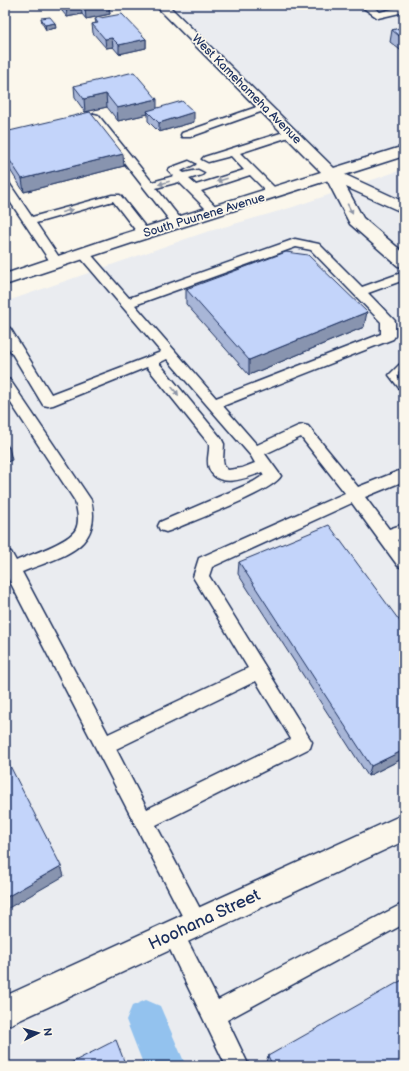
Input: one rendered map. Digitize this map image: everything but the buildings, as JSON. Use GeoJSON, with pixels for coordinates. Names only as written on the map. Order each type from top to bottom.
{"type":"FeatureCollection","features":[{"type":"Feature","properties":{"kind":"street","name":"West Kamehameha Avenue"},"geometry":{"type":"LineString","coordinates":[[161,5],[332,174]]}},
{"type":"Feature","properties":{"kind":"street","name":"South Puunene Avenue"},"geometry":{"type":"LineString","coordinates":[[5,280],[144,233],[404,151]]}},
{"type":"Feature","properties":{"kind":"street"},"geometry":{"type":"LineString","coordinates":[[332,174],[404,208]]}},
{"type":"Feature","properties":{"kind":"street"},"geometry":{"type":"LineString","coordinates":[[332,174],[356,221],[404,262]]}},
{"type":"Feature","properties":{"kind":"street","name":"Hoohana Street"},"geometry":{"type":"LineString","coordinates":[[5,1012],[404,827]]}},
{"type":"Feature","properties":{"kind":"lane"},"geometry":{"type":"LineString","coordinates":[[364,5],[378,15],[404,9]]}},
{"type":"Feature","properties":{"kind":"lane"},"geometry":{"type":"LineString","coordinates":[[186,135],[265,107]]}},
{"type":"Feature","properties":{"kind":"lane"},"geometry":{"type":"LineString","coordinates":[[94,117],[178,223]]}},
{"type":"Feature","properties":{"kind":"lane"},"geometry":{"type":"LineString","coordinates":[[212,163],[291,133]]}},
{"type":"Feature","properties":{"kind":"lane"},"geometry":{"type":"LineString","coordinates":[[236,155],[274,193]]}},
{"type":"Feature","properties":{"kind":"lane"},"geometry":{"type":"LineString","coordinates":[[189,164],[174,170],[214,211]]}},
{"type":"Feature","properties":{"kind":"lane"},"geometry":{"type":"LineString","coordinates":[[193,190],[252,171]]}},
{"type":"Feature","properties":{"kind":"lane"},"geometry":{"type":"LineString","coordinates":[[148,187],[198,173]]}},
{"type":"Feature","properties":{"kind":"lane"},"geometry":{"type":"LineString","coordinates":[[5,185],[57,263]]}},
{"type":"Feature","properties":{"kind":"lane"},"geometry":{"type":"LineString","coordinates":[[29,221],[116,197],[144,233]]}},
{"type":"Feature","properties":{"kind":"lane"},"geometry":{"type":"LineString","coordinates":[[127,303],[295,243],[315,247],[388,321],[388,336],[214,404]]}},
{"type":"Feature","properties":{"kind":"lane"},"geometry":{"type":"LineString","coordinates":[[84,254],[214,404],[272,476],[258,486],[166,526]]}},
{"type":"Feature","properties":{"kind":"lane"},"geometry":{"type":"LineString","coordinates":[[360,292],[404,276]]}},
{"type":"Feature","properties":{"kind":"lane"},"geometry":{"type":"LineString","coordinates":[[5,331],[48,400],[170,353]]}},
{"type":"Feature","properties":{"kind":"lane"},"geometry":{"type":"LineString","coordinates":[[150,361],[216,442],[218,449],[215,460],[222,473],[231,476],[242,475],[264,465]]}},
{"type":"Feature","properties":{"kind":"lane"},"geometry":{"type":"LineString","coordinates":[[404,368],[396,375],[404,385]]}},
{"type":"Feature","properties":{"kind":"lane"},"geometry":{"type":"LineString","coordinates":[[5,383],[84,500],[87,517],[80,536],[60,549],[8,563],[143,821],[185,928],[213,1015],[238,1066]]}},
{"type":"Feature","properties":{"kind":"lane"},"geometry":{"type":"LineString","coordinates":[[254,452],[303,430],[355,495],[404,561]]}},
{"type":"Feature","properties":{"kind":"lane"},"geometry":{"type":"LineString","coordinates":[[143,821],[303,742],[201,577],[205,563],[355,495],[404,475]]}},
{"type":"Feature","properties":{"kind":"lane"},"geometry":{"type":"LineString","coordinates":[[387,537],[404,530]]}},
{"type":"Feature","properties":{"kind":"lane"},"geometry":{"type":"LineString","coordinates":[[104,745],[259,671]]}},
{"type":"Feature","properties":{"kind":"lane"},"geometry":{"type":"LineString","coordinates":[[213,1015],[404,913]]}},
{"type":"Feature","properties":{"kind":"shaded area"},"geometry":{"type":"Polygon","coordinates":[[[171,5],[404,5],[404,151],[332,174],[171,5]]]}},
{"type":"Feature","properties":{"kind":"shaded area"},"geometry":{"type":"Polygon","coordinates":[[[404,169],[404,1066],[5,1066],[5,302],[203,233],[293,207],[404,169]]]}},
{"type":"Feature","properties":{"kind":"waterway"},"geometry":{"type":"LineString","coordinates":[[146,1020],[165,1066]]}}]}
